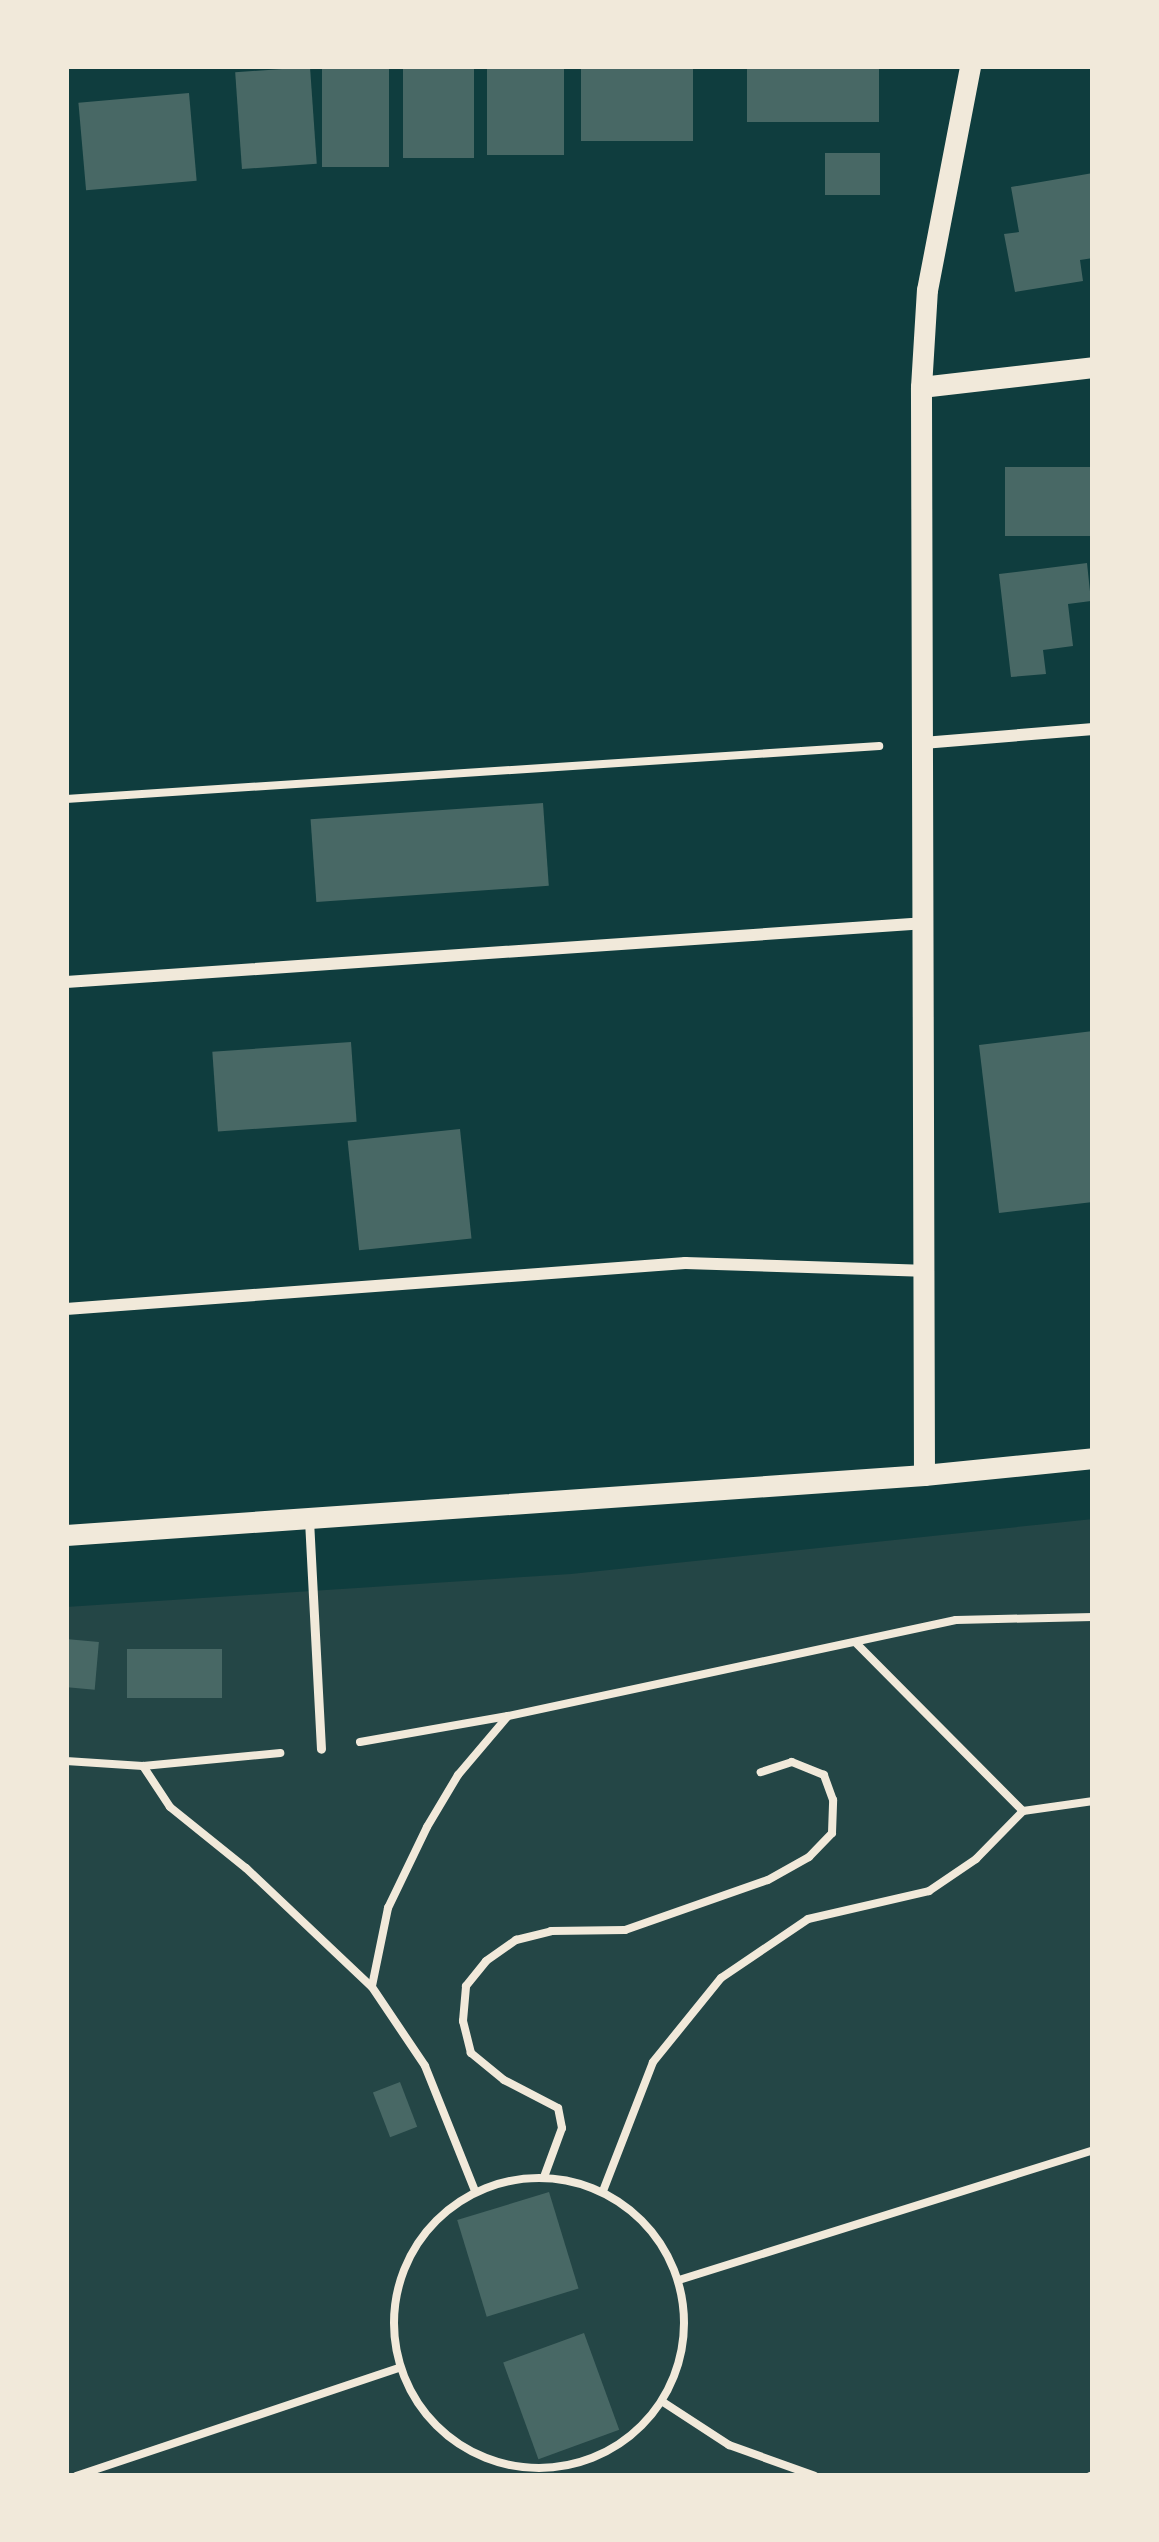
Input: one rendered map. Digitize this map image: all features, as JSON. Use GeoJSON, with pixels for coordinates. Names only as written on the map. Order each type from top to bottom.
{"type":"FeatureCollection","features":[{"type":"Feature","properties":{"kind":"street"},"geometry":{"type":"LineString","coordinates":[[924,1474],[920,1271],[926,923],[922,387],[927,290],[970,66]]}},
{"type":"Feature","properties":{"kind":"street"},"geometry":{"type":"LineString","coordinates":[[922,387],[1093,367]]}},
{"type":"Feature","properties":{"kind":"street"},"geometry":{"type":"LineString","coordinates":[[923,743],[1093,729]]}},
{"type":"Feature","properties":{"kind":"street"},"geometry":{"type":"LineString","coordinates":[[66,982],[926,923]]}},
{"type":"Feature","properties":{"kind":"street"},"geometry":{"type":"LineString","coordinates":[[66,1309],[685,1263],[920,1271]]}},
{"type":"Feature","properties":{"kind":"street"},"geometry":{"type":"LineString","coordinates":[[66,1534],[1093,1458]]}},
{"type":"Feature","properties":{"kind":"lane"},"geometry":{"type":"LineString","coordinates":[[309,1518],[321,1749]]}},
{"type":"Feature","properties":{"kind":"path"},"geometry":{"type":"LineString","coordinates":[[66,799],[923,743]]}},
{"type":"Feature","properties":{"kind":"path"},"geometry":{"type":"LineString","coordinates":[[66,1761],[143,1766],[321,1749],[508,1716],[956,1620],[1093,1617]]}},
{"type":"Feature","properties":{"kind":"path"},"geometry":{"type":"LineString","coordinates":[[855,1642],[1023,1811]]}},
{"type":"Feature","properties":{"kind":"path"},"geometry":{"type":"LineString","coordinates":[[372,1987],[388,1908],[427,1827],[458,1775],[508,1716]]}},
{"type":"Feature","properties":{"kind":"path"},"geometry":{"type":"LineString","coordinates":[[544,2177],[562,2128],[558,2108],[504,2080],[471,2053],[463,2020],[466,1986],[486,1961],[516,1940],[551,1930],[625,1930],[768,1880],[809,1858],[832,1833],[833,1800],[824,1775],[792,1762],[760,1772]]}},
{"type":"Feature","properties":{"kind":"path"},"geometry":{"type":"LineString","coordinates":[[143,1766],[170,1808],[246,1868],[372,1987],[425,2066],[475,2192]]}},
{"type":"Feature","properties":{"kind":"path"},"geometry":{"type":"LineString","coordinates":[[603,2192],[653,2062],[721,1978],[808,1919],[929,1891],[976,1859],[1023,1811],[1093,1801]]}},
{"type":"Feature","properties":{"kind":"path"},"geometry":{"type":"LineString","coordinates":[[679,2280],[1093,2150]]}},
{"type":"Feature","properties":{"kind":"path"},"geometry":{"type":"LineString","coordinates":[[544,2177],[603,2192],[636,2214],[662,2244],[679,2280],[685,2322],[680,2364],[663,2402],[632,2437],[592,2460],[546,2473],[484,2459],[431,2423],[399,2368],[393,2317],[404,2265],[433,2223],[475,2192],[544,2177]]}},
{"type":"Feature","properties":{"kind":"path"},"geometry":{"type":"LineString","coordinates":[[76,2476],[399,2368]]}},
{"type":"Feature","properties":{"kind":"path"},"geometry":{"type":"LineString","coordinates":[[663,2402],[729,2445],[815,2476]]}},
{"type":"Feature","properties":{"kind":"shaded area"},"geometry":{"type":"Polygon","coordinates":[[[1093,1519],[1093,2476],[66,2476],[66,1607],[571,1574],[1093,1519]]]}},
{"type":"Feature","properties":{"kind":"building"},"geometry":{"type":"Polygon","coordinates":[[[322,66],[389,66],[389,167],[322,167],[322,66]]]}},
{"type":"Feature","properties":{"kind":"building"},"geometry":{"type":"Polygon","coordinates":[[[403,66],[474,66],[474,158],[403,158],[403,66]]]}},
{"type":"Feature","properties":{"kind":"building"},"geometry":{"type":"Polygon","coordinates":[[[487,66],[564,66],[564,155],[487,155],[487,66]]]}},
{"type":"Feature","properties":{"kind":"building"},"geometry":{"type":"Polygon","coordinates":[[[581,66],[693,66],[693,141],[581,141],[581,66]]]}},
{"type":"Feature","properties":{"kind":"building"},"geometry":{"type":"Polygon","coordinates":[[[747,66],[879,66],[879,122],[747,122],[747,66]]]}},
{"type":"Feature","properties":{"kind":"building"},"geometry":{"type":"Polygon","coordinates":[[[310,67],[317,164],[242,169],[235,72],[310,67]]]}},
{"type":"Feature","properties":{"kind":"building"},"geometry":{"type":"Polygon","coordinates":[[[189,93],[197,181],[86,190],[78,103],[189,93]]]}},
{"type":"Feature","properties":{"kind":"building"},"geometry":{"type":"Polygon","coordinates":[[[825,153],[880,153],[880,195],[825,195],[825,153]]]}},
{"type":"Feature","properties":{"kind":"building"},"geometry":{"type":"Polygon","coordinates":[[[1093,173],[1093,258],[1080,260],[1083,281],[1015,292],[1004,234],[1019,232],[1011,187],[1093,173]]]}},
{"type":"Feature","properties":{"kind":"building"},"geometry":{"type":"Polygon","coordinates":[[[1005,467],[1093,467],[1093,536],[1005,536],[1005,467]]]}},
{"type":"Feature","properties":{"kind":"building"},"geometry":{"type":"Polygon","coordinates":[[[1087,563],[1091,601],[1068,604],[1073,646],[1043,650],[1046,674],[1011,677],[999,574],[1087,563]]]}},
{"type":"Feature","properties":{"kind":"building"},"geometry":{"type":"Polygon","coordinates":[[[543,803],[549,886],[316,902],[311,819],[543,803]]]}},
{"type":"Feature","properties":{"kind":"building"},"geometry":{"type":"Polygon","coordinates":[[[1093,1031],[1093,1202],[999,1213],[979,1045],[1093,1031]]]}},
{"type":"Feature","properties":{"kind":"building"},"geometry":{"type":"Polygon","coordinates":[[[351,1042],[357,1122],[218,1132],[212,1052],[351,1042]]]}},
{"type":"Feature","properties":{"kind":"building"},"geometry":{"type":"Polygon","coordinates":[[[460,1129],[471,1238],[359,1250],[348,1141],[460,1129]]]}},
{"type":"Feature","properties":{"kind":"building"},"geometry":{"type":"Polygon","coordinates":[[[66,1639],[99,1642],[95,1690],[66,1687],[66,1639]]]}},
{"type":"Feature","properties":{"kind":"building"},"geometry":{"type":"Polygon","coordinates":[[[127,1649],[222,1649],[222,1698],[127,1698],[127,1649]]]}},
{"type":"Feature","properties":{"kind":"building"},"geometry":{"type":"Polygon","coordinates":[[[400,2082],[417,2127],[390,2137],[373,2092],[400,2082]]]}},
{"type":"Feature","properties":{"kind":"building"},"geometry":{"type":"Polygon","coordinates":[[[549,2192],[579,2289],[487,2317],[457,2220],[549,2192]]]}},
{"type":"Feature","properties":{"kind":"building"},"geometry":{"type":"Polygon","coordinates":[[[584,2333],[619,2430],[538,2459],[503,2362],[584,2333]]]}}]}
